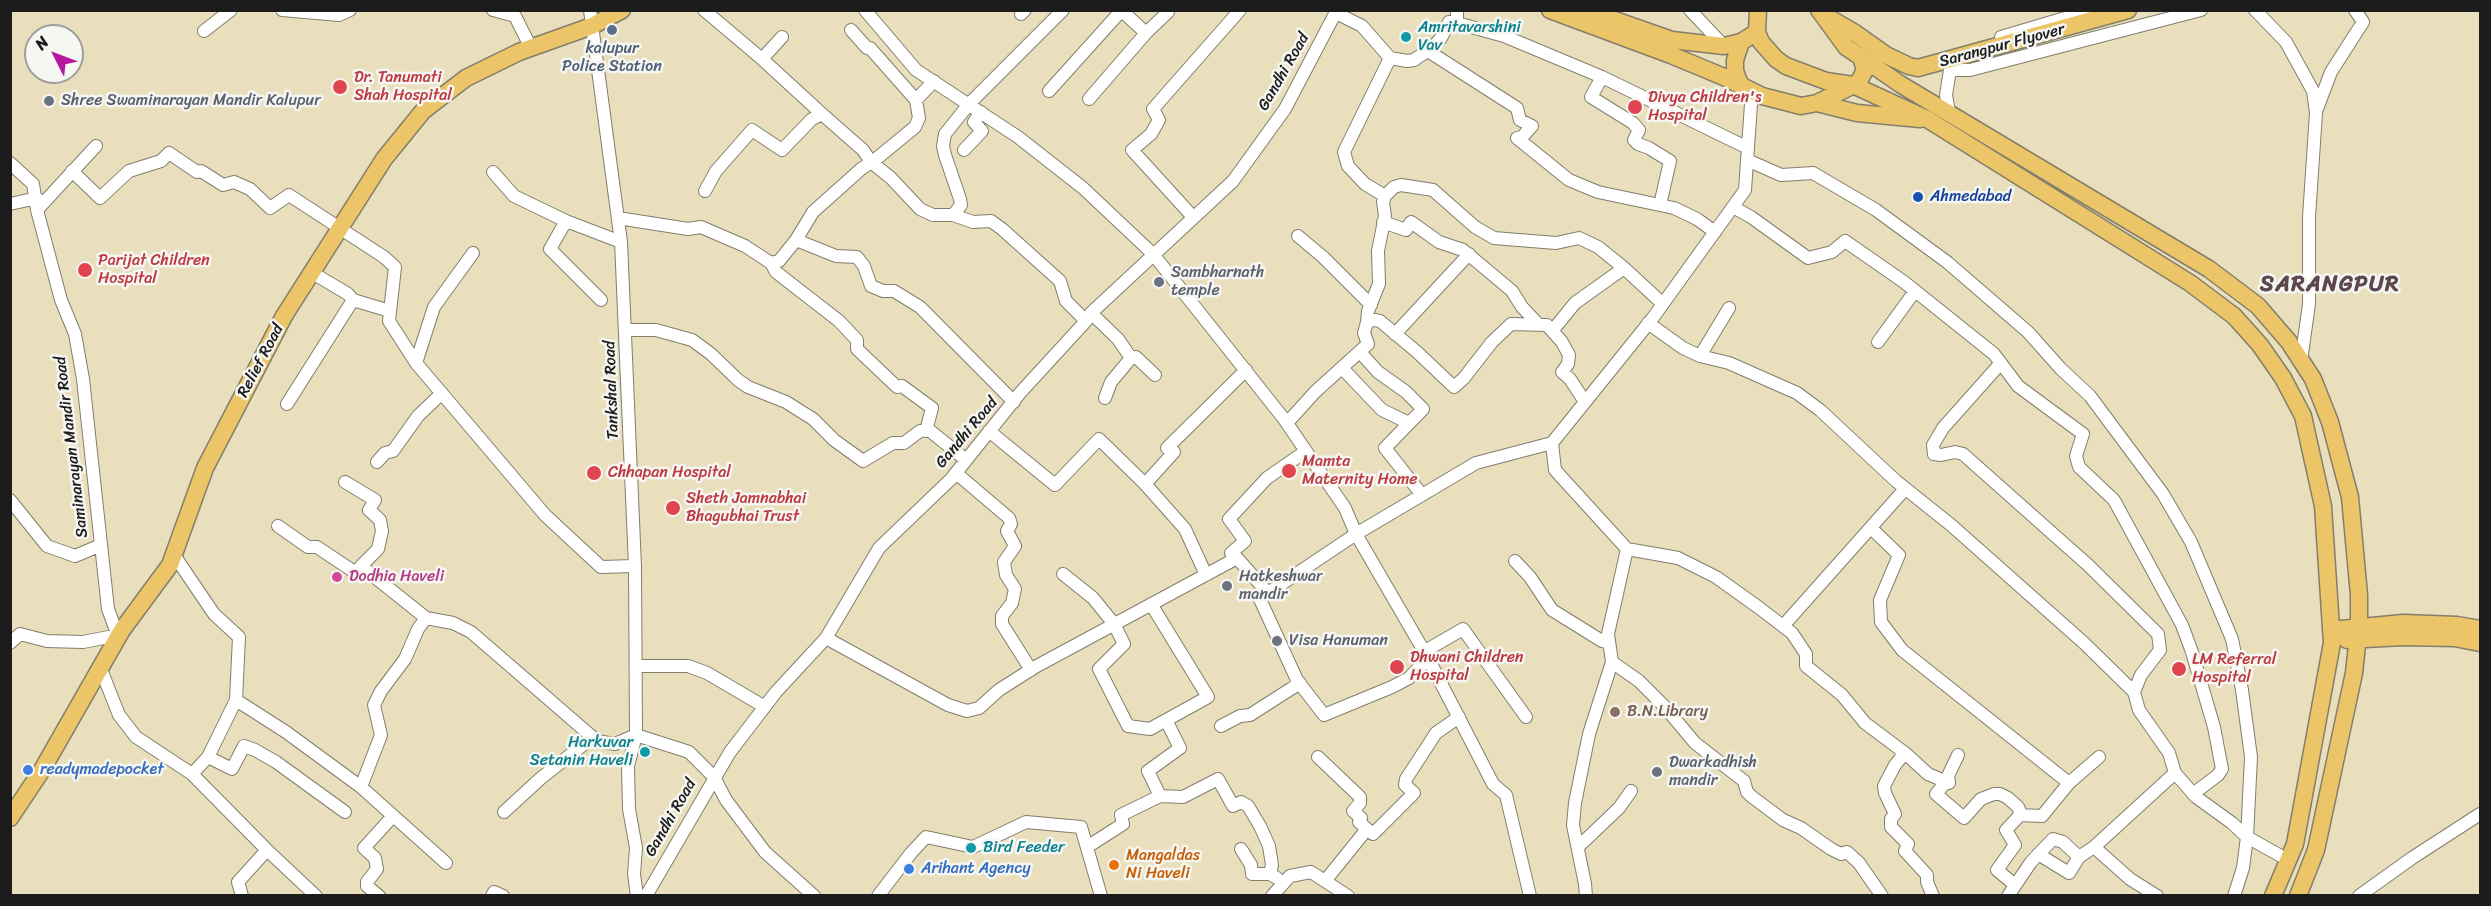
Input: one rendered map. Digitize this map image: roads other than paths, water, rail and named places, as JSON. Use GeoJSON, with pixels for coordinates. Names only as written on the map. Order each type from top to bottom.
{"type":"FeatureCollection","features":[{"type":"Feature","properties":{"kind":"main road","name":"Relief Road"},"geometry":{"type":"LineString","coordinates":[[10,818],[42,770],[121,632],[170,565],[204,468],[284,316],[384,159],[423,111],[466,78],[591,18],[622,10]]}},
{"type":"Feature","properties":{"kind":"main road"},"geometry":{"type":"LineString","coordinates":[[1550,10],[1671,55],[1782,103],[1801,106],[1816,103],[1853,85],[1863,75],[1861,57]]}},
{"type":"Feature","properties":{"kind":"main road"},"geometry":{"type":"LineString","coordinates":[[1586,10],[1672,40],[1724,46],[1741,42],[1757,32]]}},
{"type":"Feature","properties":{"kind":"main road"},"geometry":{"type":"LineString","coordinates":[[1758,10],[1757,32],[1766,49],[1786,66],[1826,81],[1853,85],[1926,119],[2190,283],[2234,316],[2260,345],[2283,378],[2303,416],[2323,506],[2332,637],[2295,844],[2273,896]]}},
{"type":"Feature","properties":{"kind":"main road","name":"Sarangpur Flyover"},"geometry":{"type":"LineString","coordinates":[[1876,94],[1900,84],[1916,70],[1952,64],[2128,10]]}},
{"type":"Feature","properties":{"kind":"main road"},"geometry":{"type":"LineString","coordinates":[[1820,11],[1886,56],[1916,70]]}},
{"type":"Feature","properties":{"kind":"main road"},"geometry":{"type":"LineString","coordinates":[[1820,11],[1846,46],[1900,84],[2209,268],[2258,306],[2289,342],[2313,379],[2330,422],[2350,497],[2359,595],[2358,633],[2354,673],[2316,850],[2298,896]]}},
{"type":"Feature","properties":{"kind":"main road"},"geometry":{"type":"LineString","coordinates":[[1741,42],[1735,60],[1735,71],[1746,87]]}},
{"type":"Feature","properties":{"kind":"main road"},"geometry":{"type":"LineString","coordinates":[[1816,103],[1857,113],[1926,119]]}},
{"type":"Feature","properties":{"kind":"main road"},"geometry":{"type":"LineString","coordinates":[[2332,637],[2403,623],[2457,625],[2481,629]]}},
{"type":"Feature","properties":{"kind":"main road"},"geometry":{"type":"LineString","coordinates":[[2358,633],[2455,638],[2481,643]]}},
{"type":"Feature","properties":{"kind":"street"},"geometry":{"type":"LineString","coordinates":[[204,31],[231,10]]}},
{"type":"Feature","properties":{"kind":"street"},"geometry":{"type":"LineString","coordinates":[[282,10],[339,15],[350,10]]}},
{"type":"Feature","properties":{"kind":"street"},"geometry":{"type":"LineString","coordinates":[[493,10],[515,16],[531,48]]}},
{"type":"Feature","properties":{"kind":"street"},"geometry":{"type":"LineString","coordinates":[[704,10],[862,150],[871,162],[891,178],[920,209],[933,215],[953,215],[973,222],[991,221],[1002,229],[1060,281],[1066,302],[1118,339],[1131,358]]}},
{"type":"Feature","properties":{"kind":"street"},"geometry":{"type":"LineString","coordinates":[[865,10],[916,69],[1018,137],[1083,188],[1153,254],[1287,423],[1345,508],[1356,534],[1426,654],[1493,784],[1506,795],[1530,896]]}},
{"type":"Feature","properties":{"kind":"street"},"geometry":{"type":"LineString","coordinates":[[953,215],[961,205],[945,155],[945,134],[969,104],[1063,10]]}},
{"type":"Feature","properties":{"kind":"street"},"geometry":{"type":"LineString","coordinates":[[1193,217],[1132,150],[1151,134],[1160,120],[1153,109],[1240,10]]}},
{"type":"Feature","properties":{"kind":"street"},"geometry":{"type":"LineString","coordinates":[[1690,10],[1724,46]]}},
{"type":"Feature","properties":{"kind":"street"},"geometry":{"type":"LineString","coordinates":[[1916,70],[1934,56],[2092,10]]}},
{"type":"Feature","properties":{"kind":"street"},"geometry":{"type":"LineString","coordinates":[[1949,112],[1946,95],[1952,64],[1970,70],[2201,10]]}},
{"type":"Feature","properties":{"kind":"street"},"geometry":{"type":"LineString","coordinates":[[2255,10],[2286,42],[2295,55],[2313,91],[2316,113],[2309,217],[2309,304],[2301,361]]}},
{"type":"Feature","properties":{"kind":"street"},"geometry":{"type":"LineString","coordinates":[[2316,113],[2331,72],[2363,22],[2355,10]]}},
{"type":"Feature","properties":{"kind":"street"},"geometry":{"type":"LineString","coordinates":[[1049,91],[1121,11],[1146,33]]}},
{"type":"Feature","properties":{"kind":"street"},"geometry":{"type":"LineString","coordinates":[[1089,99],[1146,33],[1168,12]]}},
{"type":"Feature","properties":{"kind":"street"},"geometry":{"type":"LineString","coordinates":[[1337,12],[1362,26],[1390,58],[1407,61],[1428,51],[1441,38],[1449,22],[1457,17],[1602,77],[1748,154],[1781,175],[1813,173],[1884,216],[1947,262],[2021,325],[2103,411],[2163,494],[2191,542],[2232,639],[2251,757],[2247,837],[2243,868],[2234,896]]}},
{"type":"Feature","properties":{"kind":"street","name":"Gandhi Road"},"geometry":{"type":"LineString","coordinates":[[646,896],[730,752],[765,707],[826,638],[879,548],[956,473],[989,431],[1088,317],[1233,181],[1285,109],[1337,12]]}},
{"type":"Feature","properties":{"kind":"street","name":"Tankshal Road"},"geometry":{"type":"LineString","coordinates":[[591,18],[621,242],[626,330],[635,566],[636,666],[636,735],[628,766],[629,809],[636,848],[634,874],[637,896]]}},
{"type":"Feature","properties":{"kind":"street"},"geometry":{"type":"LineString","coordinates":[[771,263],[779,261],[796,240],[813,212],[861,169],[915,127],[919,118],[916,100],[851,30]]}},
{"type":"Feature","properties":{"kind":"street"},"geometry":{"type":"LineString","coordinates":[[762,59],[782,36]]}},
{"type":"Feature","properties":{"kind":"street"},"geometry":{"type":"LineString","coordinates":[[1428,51],[1517,108],[1520,120],[1532,126],[1522,137],[1517,138],[1560,174],[1598,192],[1660,205],[1692,216],[1715,232]]}},
{"type":"Feature","properties":{"kind":"street"},"geometry":{"type":"LineString","coordinates":[[1385,196],[1365,184],[1348,166],[1344,152],[1390,58]]}},
{"type":"Feature","properties":{"kind":"street"},"geometry":{"type":"LineString","coordinates":[[1602,77],[1591,97],[1633,123],[1639,130],[1634,140],[1638,144],[1670,161],[1660,205]]}},
{"type":"Feature","properties":{"kind":"street"},"geometry":{"type":"LineString","coordinates":[[916,100],[934,81]]}},
{"type":"Feature","properties":{"kind":"street"},"geometry":{"type":"LineString","coordinates":[[1526,717],[1463,629],[1426,654],[1409,678],[1324,715],[1300,683],[1259,597],[1356,534],[1476,463],[1552,443],[1663,304],[1745,190],[1748,154],[1746,87]]}},
{"type":"Feature","properties":{"kind":"street"},"geometry":{"type":"LineString","coordinates":[[964,150],[982,131],[974,122],[981,112]]}},
{"type":"Feature","properties":{"kind":"street"},"geometry":{"type":"LineString","coordinates":[[705,191],[716,171],[752,130],[782,150],[812,119],[822,114]]}},
{"type":"Feature","properties":{"kind":"street"},"geometry":{"type":"LineString","coordinates":[[10,204],[37,204],[96,146]]}},
{"type":"Feature","properties":{"kind":"street"},"geometry":{"type":"LineString","coordinates":[[72,171],[100,198],[129,171],[161,161],[169,153],[197,172],[201,171],[223,185],[234,182],[250,189],[270,208],[290,195],[384,257],[396,267],[389,321],[416,363],[545,515],[601,567],[635,566]]}},
{"type":"Feature","properties":{"kind":"street","name":"Saminarayan Mandir Road"},"geometry":{"type":"LineString","coordinates":[[10,163],[33,184],[61,300],[75,334],[83,379],[108,609],[115,628],[121,632]]}},
{"type":"Feature","properties":{"kind":"street"},"geometry":{"type":"LineString","coordinates":[[493,172],[514,196],[566,221],[621,242]]}},
{"type":"Feature","properties":{"kind":"street"},"geometry":{"type":"LineString","coordinates":[[1287,423],[1315,392],[1368,344],[1364,333],[1379,284],[1378,251],[1385,196],[1394,186],[1401,184],[1432,190],[1475,227],[1494,238],[1556,243],[1579,238],[1598,247],[1663,304]]}},
{"type":"Feature","properties":{"kind":"street"},"geometry":{"type":"LineString","coordinates":[[1733,207],[1751,217],[1808,258],[1832,252],[1845,241],[1915,291],[1994,354],[2027,394],[2083,434],[2076,456],[2079,467],[2114,500],[2182,625],[2214,727],[2222,769],[2218,775],[2193,794]]}},
{"type":"Feature","properties":{"kind":"street"},"geometry":{"type":"LineString","coordinates":[[618,218],[688,229],[701,227],[745,246],[771,263],[776,272],[839,321],[857,340],[857,349],[897,387],[903,386],[932,408],[926,431]]}},
{"type":"Feature","properties":{"kind":"street"},"geometry":{"type":"LineString","coordinates":[[566,221],[550,249],[601,300]]}},
{"type":"Feature","properties":{"kind":"street"},"geometry":{"type":"LineString","coordinates":[[1383,222],[1406,230],[1411,222],[1422,233],[1439,242],[1458,247],[1469,254],[1512,291],[1522,308],[1539,325]]}},
{"type":"Feature","properties":{"kind":"street"},"geometry":{"type":"LineString","coordinates":[[1298,236],[1323,256],[1371,305]]}},
{"type":"Feature","properties":{"kind":"street"},"geometry":{"type":"LineString","coordinates":[[796,240],[836,256],[857,257],[864,266],[872,286],[883,291],[894,291],[920,307],[1014,402]]}},
{"type":"Feature","properties":{"kind":"street"},"geometry":{"type":"LineString","coordinates":[[416,363],[434,307],[473,254]]}},
{"type":"Feature","properties":{"kind":"street"},"geometry":{"type":"LineString","coordinates":[[1395,334],[1469,254]]}},
{"type":"Feature","properties":{"kind":"street"},"geometry":{"type":"LineString","coordinates":[[1553,330],[1575,303],[1624,268]]}},
{"type":"Feature","properties":{"kind":"street"},"geometry":{"type":"LineString","coordinates":[[311,272],[348,294],[353,300],[390,311]]}},
{"type":"Feature","properties":{"kind":"street"},"geometry":{"type":"LineString","coordinates":[[1878,342],[1915,291]]}},
{"type":"Feature","properties":{"kind":"street"},"geometry":{"type":"LineString","coordinates":[[287,404],[353,300]]}},
{"type":"Feature","properties":{"kind":"street"},"geometry":{"type":"LineString","coordinates":[[1700,356],[1729,308]]}},
{"type":"Feature","properties":{"kind":"street"},"geometry":{"type":"LineString","coordinates":[[1367,322],[1380,321],[1449,380],[1454,387],[1464,378],[1492,342],[1511,324],[1547,325],[1553,330],[1569,355],[1568,364],[1562,372],[1570,379],[1585,402]]}},
{"type":"Feature","properties":{"kind":"street"},"geometry":{"type":"LineString","coordinates":[[1648,323],[1683,348],[1700,356],[1729,363],[1797,393],[1820,410],[1905,489],[1951,525],[2084,643],[2134,692],[2139,710],[2169,753],[2175,773],[2193,794],[2247,837],[2288,860]]}},
{"type":"Feature","properties":{"kind":"street"},"geometry":{"type":"LineString","coordinates":[[626,330],[657,330],[692,340],[711,354],[738,380],[748,387],[786,402],[813,419],[834,440],[863,461],[893,443],[904,443],[920,431],[929,430],[966,460]]}},
{"type":"Feature","properties":{"kind":"street"},"geometry":{"type":"LineString","coordinates":[[1360,352],[1378,372],[1406,392],[1423,409],[1385,448],[1422,495]]}},
{"type":"Feature","properties":{"kind":"street"},"geometry":{"type":"LineString","coordinates":[[1105,398],[1111,382],[1131,358],[1136,357],[1155,375]]}},
{"type":"Feature","properties":{"kind":"street"},"geometry":{"type":"LineString","coordinates":[[2000,364],[1943,428],[1933,445],[1934,453],[1963,454],[2088,565],[2158,634],[2160,650],[2141,675],[2134,692]]}},
{"type":"Feature","properties":{"kind":"street"},"geometry":{"type":"LineString","coordinates":[[1342,368],[1382,410],[1408,423]]}},
{"type":"Feature","properties":{"kind":"street"},"geometry":{"type":"LineString","coordinates":[[1145,484],[1174,452],[1167,448],[1246,370]]}},
{"type":"Feature","properties":{"kind":"street"},"geometry":{"type":"LineString","coordinates":[[377,462],[385,453],[393,452],[418,416],[442,393]]}},
{"type":"Feature","properties":{"kind":"street"},"geometry":{"type":"LineString","coordinates":[[989,431],[1055,485],[1099,439],[1145,484],[1185,529],[1206,575]]}},
{"type":"Feature","properties":{"kind":"street"},"geometry":{"type":"LineString","coordinates":[[1552,443],[1555,470],[1627,549],[1678,558],[1716,577],[1792,633],[1806,654],[1806,666],[1842,695],[1865,723],[1905,753],[1928,774],[1946,782]]}},
{"type":"Feature","properties":{"kind":"street"},"geometry":{"type":"LineString","coordinates":[[1268,593],[1231,553],[1245,541],[1229,519],[1267,478],[1306,450]]}},
{"type":"Feature","properties":{"kind":"street"},"geometry":{"type":"LineString","coordinates":[[956,473],[1008,518],[1011,524],[1007,531],[1015,546],[1004,562],[1006,575],[1015,589],[1012,603],[1002,616],[1002,624],[1031,670]]}},
{"type":"Feature","properties":{"kind":"street"},"geometry":{"type":"LineString","coordinates":[[278,526],[356,573],[378,549],[382,531],[380,520],[369,510],[375,500],[345,482]]}},
{"type":"Feature","properties":{"kind":"street"},"geometry":{"type":"LineString","coordinates":[[1783,626],[1905,489]]}},
{"type":"Feature","properties":{"kind":"street"},"geometry":{"type":"LineString","coordinates":[[12,504],[47,546],[75,556],[100,545]]}},
{"type":"Feature","properties":{"kind":"street"},"geometry":{"type":"LineString","coordinates":[[1870,528],[1899,555],[1880,600],[1881,622],[1902,650],[2069,783]]}},
{"type":"Feature","properties":{"kind":"street"},"geometry":{"type":"LineString","coordinates":[[1586,896],[1573,825],[1575,803],[1589,734],[1612,662],[1608,634],[1627,549]]}},
{"type":"Feature","properties":{"kind":"street"},"geometry":{"type":"LineString","coordinates":[[174,555],[214,614],[239,637],[236,700],[208,757],[192,774]]}},
{"type":"Feature","properties":{"kind":"street"},"geometry":{"type":"LineString","coordinates":[[826,638],[948,705],[967,711],[979,708],[999,690],[1031,670],[1235,559]]}},
{"type":"Feature","properties":{"kind":"street"},"geometry":{"type":"LineString","coordinates":[[1515,561],[1530,577],[1552,610],[1594,637],[1609,642]]}},
{"type":"Feature","properties":{"kind":"street"},"geometry":{"type":"LineString","coordinates":[[361,566],[426,618],[453,622],[471,632],[592,737],[603,743],[615,744],[636,735],[689,752],[714,777],[726,801],[765,852],[814,896]]}},
{"type":"Feature","properties":{"kind":"street"},"geometry":{"type":"LineString","coordinates":[[1063,574],[1093,597],[1114,624],[1124,644],[1099,669],[1128,726],[1150,729],[1208,697],[1151,604]]}},
{"type":"Feature","properties":{"kind":"street"},"geometry":{"type":"LineString","coordinates":[[361,787],[381,735],[375,705],[381,691],[405,659],[418,629],[426,618]]}},
{"type":"Feature","properties":{"kind":"street"},"geometry":{"type":"LineString","coordinates":[[10,643],[20,634],[47,641],[71,642],[121,632]]}},
{"type":"Feature","properties":{"kind":"street"},"geometry":{"type":"LineString","coordinates":[[1612,662],[1639,681],[1702,749],[1744,781],[1747,792],[1751,796],[1783,820],[1801,828],[1831,849],[1841,854],[1846,852],[1859,863],[1882,896]]}},
{"type":"Feature","properties":{"kind":"street"},"geometry":{"type":"LineString","coordinates":[[636,666],[688,666],[707,673],[765,707]]}},
{"type":"Feature","properties":{"kind":"street"},"geometry":{"type":"LineString","coordinates":[[100,668],[119,715],[136,737],[192,774],[316,896]]}},
{"type":"Feature","properties":{"kind":"street"},"geometry":{"type":"LineString","coordinates":[[1221,726],[1240,716],[1250,715],[1300,683]]}},
{"type":"Feature","properties":{"kind":"street"},"geometry":{"type":"LineString","coordinates":[[236,700],[286,732],[361,787],[446,863]]}},
{"type":"Feature","properties":{"kind":"street"},"geometry":{"type":"LineString","coordinates":[[1318,757],[1360,797],[1360,803],[1353,811],[1361,818],[1359,822],[1372,834],[1414,793],[1405,784],[1406,779],[1436,733],[1459,717]]}},
{"type":"Feature","properties":{"kind":"street"},"geometry":{"type":"LineString","coordinates":[[1160,796],[1148,771],[1180,747],[1166,720]]}},
{"type":"Feature","properties":{"kind":"street"},"geometry":{"type":"LineString","coordinates":[[504,812],[541,778],[592,737]]}},
{"type":"Feature","properties":{"kind":"street"},"geometry":{"type":"LineString","coordinates":[[208,757],[232,769],[244,746],[255,750],[276,762],[345,812]]}},
{"type":"Feature","properties":{"kind":"street"},"geometry":{"type":"LineString","coordinates":[[1905,753],[1895,765],[1884,786],[1895,814],[1891,819],[1891,827],[1908,844],[1905,851],[1928,875],[1927,882],[1933,896]]}},
{"type":"Feature","properties":{"kind":"street"},"geometry":{"type":"LineString","coordinates":[[1958,755],[1948,776],[1949,783],[1946,782],[1936,794],[1964,818],[1981,799],[2000,794],[2018,807],[2019,815],[2006,830],[2015,844],[1997,870],[2013,891],[2038,854],[2054,838],[2079,857]]}},
{"type":"Feature","properties":{"kind":"street"},"geometry":{"type":"LineString","coordinates":[[2019,815],[2042,816],[2069,783],[2099,757]]}},
{"type":"Feature","properties":{"kind":"street"},"geometry":{"type":"LineString","coordinates":[[2038,854],[2069,873],[2079,857],[2094,847],[2175,773]]}},
{"type":"Feature","properties":{"kind":"street"},"geometry":{"type":"LineString","coordinates":[[1088,847],[1123,824],[1120,815],[1160,796],[1183,797],[1218,779],[1233,806],[1241,802],[1248,806],[1260,826],[1269,846],[1272,865],[1270,874]]}},
{"type":"Feature","properties":{"kind":"street"},"geometry":{"type":"LineString","coordinates":[[1578,847],[1619,808],[1630,791]]}},
{"type":"Feature","properties":{"kind":"street"},"geometry":{"type":"LineString","coordinates":[[2359,896],[2412,858],[2481,814]]}},
{"type":"Feature","properties":{"kind":"street"},"geometry":{"type":"LineString","coordinates":[[379,896],[367,886],[367,882],[377,869],[375,858],[364,848],[393,816]]}},
{"type":"Feature","properties":{"kind":"street"},"geometry":{"type":"LineString","coordinates":[[878,896],[926,837],[973,847],[1026,822],[1081,827],[1101,896]]}},
{"type":"Feature","properties":{"kind":"street"},"geometry":{"type":"LineString","coordinates":[[1325,881],[1367,829]]}},
{"type":"Feature","properties":{"kind":"street"},"geometry":{"type":"LineString","coordinates":[[2094,847],[2130,879],[2157,896]]}},
{"type":"Feature","properties":{"kind":"street"},"geometry":{"type":"LineString","coordinates":[[1241,849],[1251,865],[1252,874],[1270,874],[1284,882]]}},
{"type":"Feature","properties":{"kind":"street"},"geometry":{"type":"LineString","coordinates":[[242,896],[238,882],[267,850]]}},
{"type":"Feature","properties":{"kind":"street"},"geometry":{"type":"LineString","coordinates":[[1272,896],[1290,876],[1311,872],[1348,896]]}},
{"type":"Feature","properties":{"kind":"street"},"geometry":{"type":"LineString","coordinates":[[492,896],[494,892],[503,896]]}},
{"type":"Feature","properties":{"kind":"place","name":"kalupur Police Station"},"geometry":{"type":"Point","coordinates":[612,30]}},
{"type":"Feature","properties":{"kind":"place","name":"Amritavarshini Vav"},"geometry":{"type":"Point","coordinates":[1406,37]}},
{"type":"Feature","properties":{"kind":"place","name":"Dr. Tanumati Shah Hospital"},"geometry":{"type":"Point","coordinates":[340,87]}},
{"type":"Feature","properties":{"kind":"place","name":"Shree Swaminarayan Mandir Kalupur"},"geometry":{"type":"Point","coordinates":[49,101]}},
{"type":"Feature","properties":{"kind":"place","name":"Divya Children's Hospital"},"geometry":{"type":"Point","coordinates":[1635,107]}},
{"type":"Feature","properties":{"kind":"place","name":"Ahmedabad"},"geometry":{"type":"Point","coordinates":[1918,197]}},
{"type":"Feature","properties":{"kind":"place","name":"Parijat Children Hospital"},"geometry":{"type":"Point","coordinates":[85,270]}},
{"type":"Feature","properties":{"kind":"place","name":"Sambharnath temple"},"geometry":{"type":"Point","coordinates":[1159,282]}},
{"type":"Feature","properties":{"kind":"place","name":"Mamta Maternity Home"},"geometry":{"type":"Point","coordinates":[1289,471]}},
{"type":"Feature","properties":{"kind":"place","name":"Chhapan Hospital"},"geometry":{"type":"Point","coordinates":[594,473]}},
{"type":"Feature","properties":{"kind":"place","name":"Sheth Jamnabhai Bhagubhai Trust"},"geometry":{"type":"Point","coordinates":[673,508]}},
{"type":"Feature","properties":{"kind":"place","name":"Dodhia Haveli"},"geometry":{"type":"Point","coordinates":[337,577]}},
{"type":"Feature","properties":{"kind":"place","name":"Hatkeshwar mandir"},"geometry":{"type":"Point","coordinates":[1227,586]}},
{"type":"Feature","properties":{"kind":"place","name":"Visa Hanuman"},"geometry":{"type":"Point","coordinates":[1277,641]}},
{"type":"Feature","properties":{"kind":"place","name":"Dhwani Children Hospital"},"geometry":{"type":"Point","coordinates":[1397,667]}},
{"type":"Feature","properties":{"kind":"place","name":"LM Referral Hospital"},"geometry":{"type":"Point","coordinates":[2179,669]}},
{"type":"Feature","properties":{"kind":"place","name":"B.N.Library"},"geometry":{"type":"Point","coordinates":[1615,712]}},
{"type":"Feature","properties":{"kind":"place","name":"Harkuvar Setanin Haveli"},"geometry":{"type":"Point","coordinates":[645,752]}},
{"type":"Feature","properties":{"kind":"place","name":"readymadepocket"},"geometry":{"type":"Point","coordinates":[28,770]}},
{"type":"Feature","properties":{"kind":"place","name":"Dwarkadhish mandir"},"geometry":{"type":"Point","coordinates":[1657,772]}},
{"type":"Feature","properties":{"kind":"place","name":"Bird Feeder"},"geometry":{"type":"Point","coordinates":[971,848]}},
{"type":"Feature","properties":{"kind":"place","name":"Mangaldas Ni Haveli"},"geometry":{"type":"Point","coordinates":[1114,865]}},
{"type":"Feature","properties":{"kind":"place","name":"Arihant Agency"},"geometry":{"type":"Point","coordinates":[909,869]}},
{"type":"Feature","properties":{"kind":"district","name":"SARANGPUR"},"geometry":{"type":"Point","coordinates":[2330,285]}}]}
